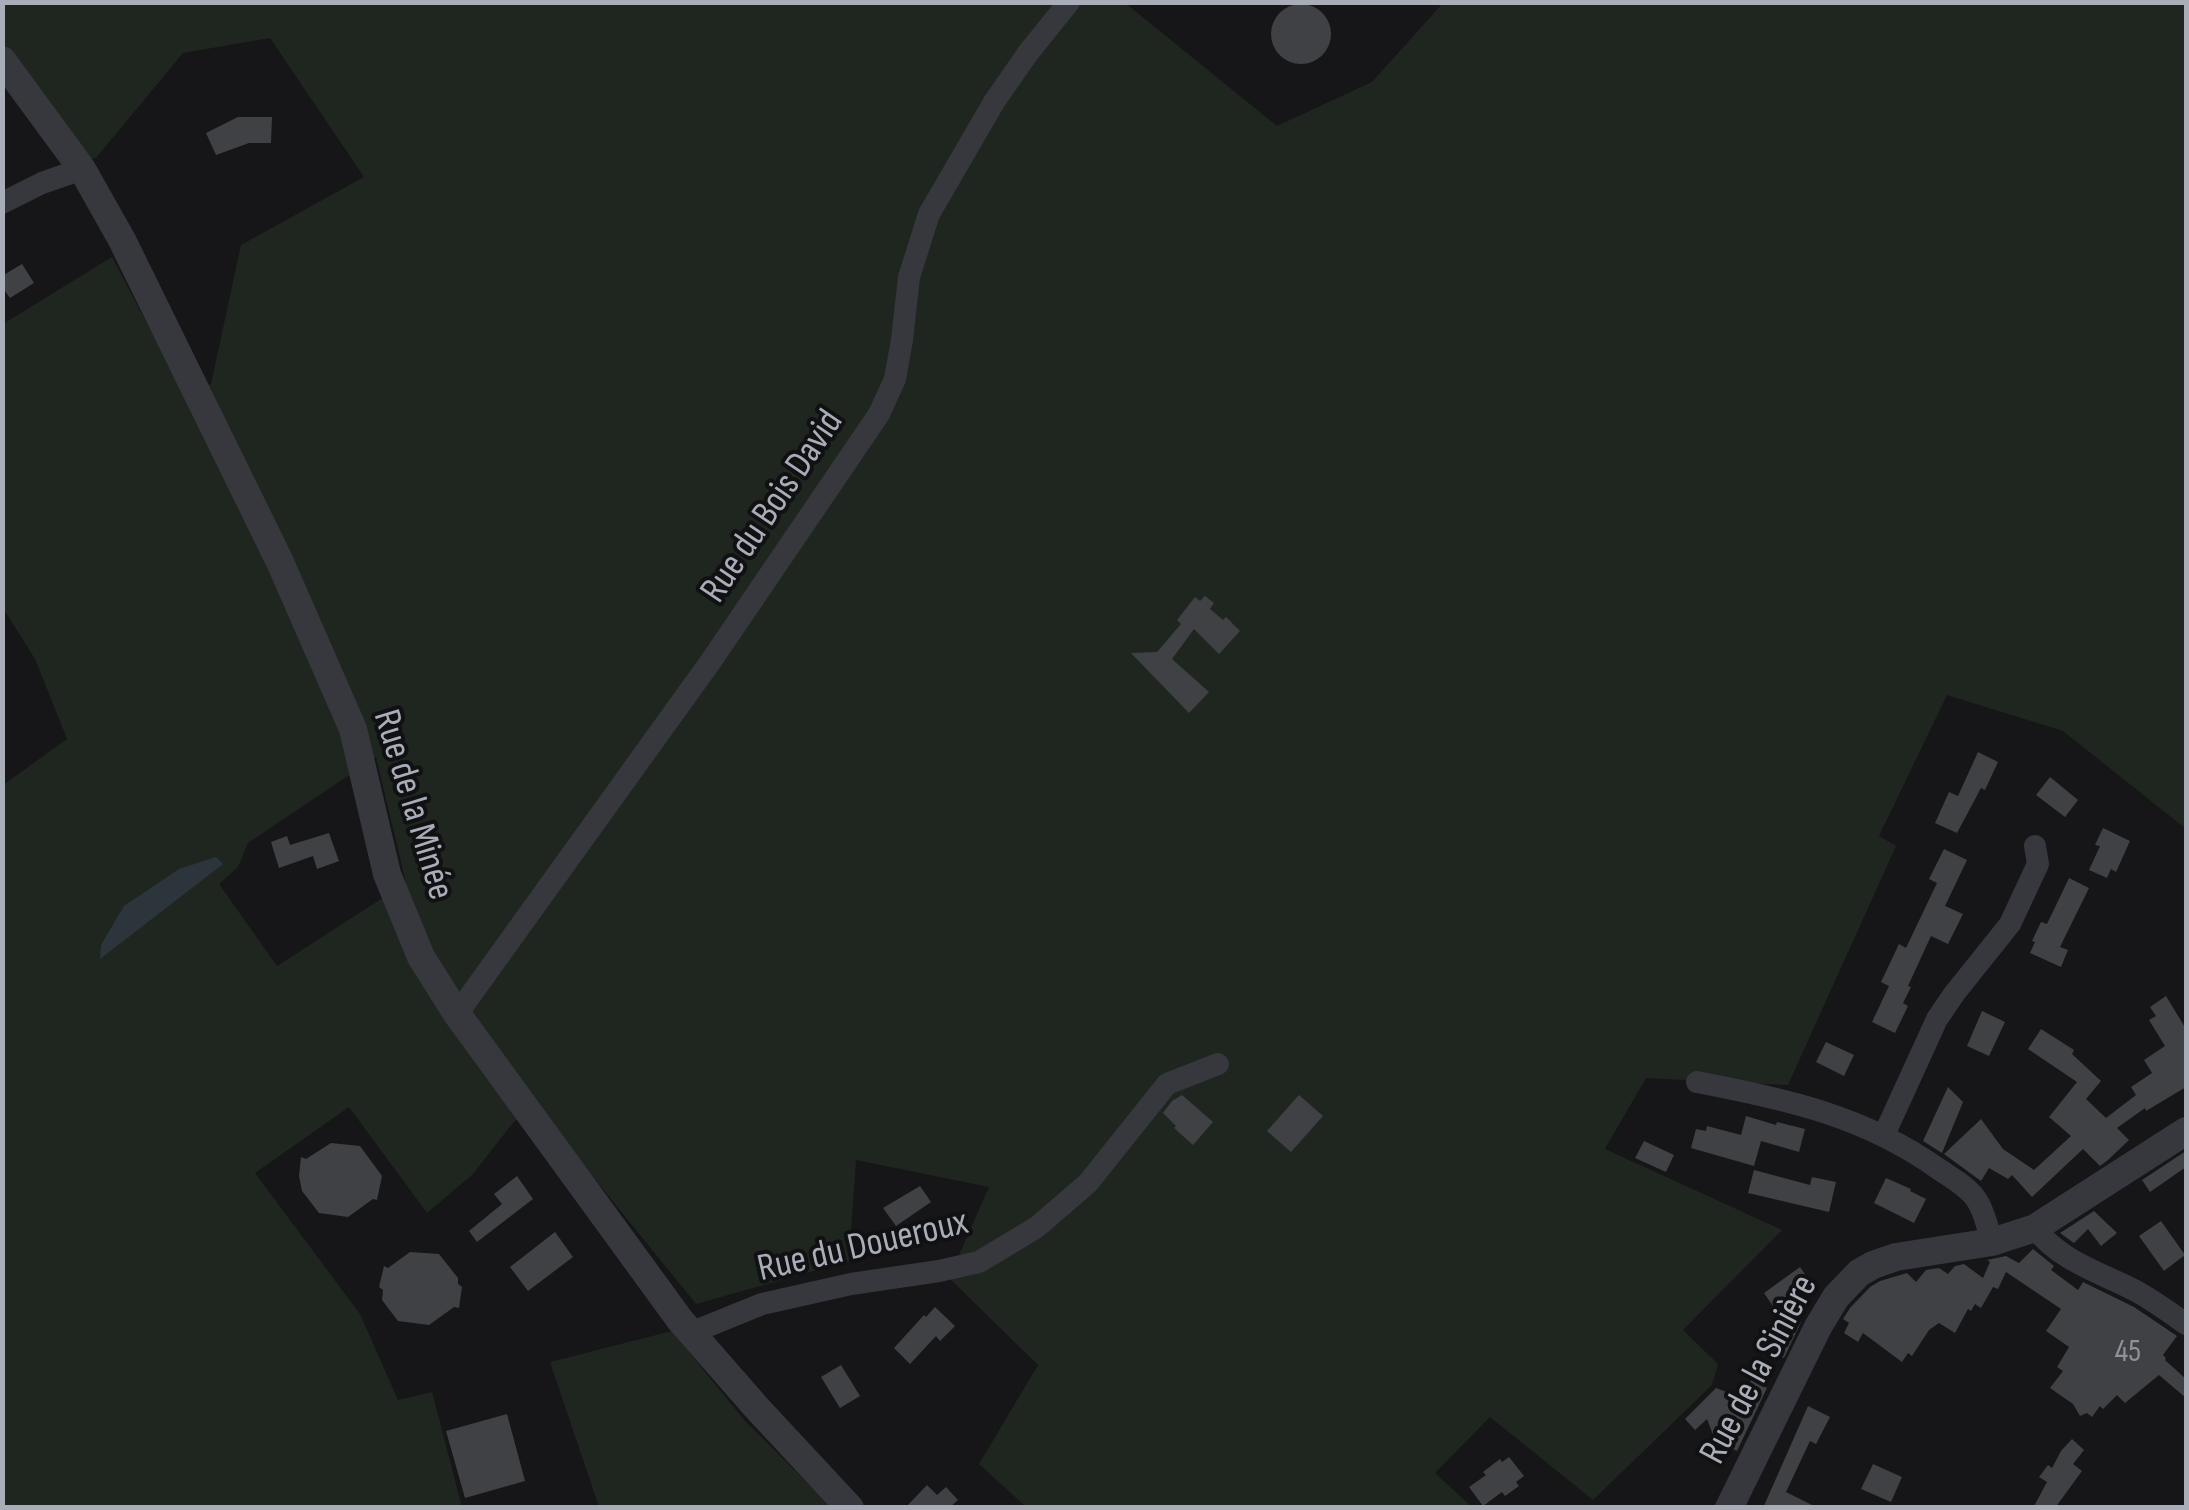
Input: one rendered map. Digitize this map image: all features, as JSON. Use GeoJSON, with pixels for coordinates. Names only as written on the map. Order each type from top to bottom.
{"type":"FeatureCollection","features":[{"type":"Feature","properties":{"kind":"street","name":"Rue du Bois David"},"geometry":{"type":"LineString","coordinates":[[456,1014],[711,661],[879,414],[895,379],[910,276],[929,214],[994,102],[1070,2]]}},
{"type":"Feature","properties":{"kind":"street","name":"Rue de la Minée"},"geometry":{"type":"LineString","coordinates":[[2,60],[82,169],[122,240],[280,562],[353,729],[388,874],[421,957],[456,1014],[673,1310],[850,1508]]}},
{"type":"Feature","properties":{"kind":"street"},"geometry":{"type":"LineString","coordinates":[[2,203],[82,169]]}},
{"type":"Feature","properties":{"kind":"street"},"geometry":{"type":"LineString","coordinates":[[1884,1134],[1936,1019],[2010,924],[2038,864],[2035,846]]}},
{"type":"Feature","properties":{"kind":"street","name":"Rue du Doueroux"},"geometry":{"type":"LineString","coordinates":[[693,1332],[762,1304],[978,1262],[1037,1227],[1088,1182],[1167,1084],[1218,1064]]}},
{"type":"Feature","properties":{"kind":"street"},"geometry":{"type":"LineString","coordinates":[[1697,1082],[1782,1098],[1884,1134],[1916,1153],[1977,1200],[1992,1242]]}},
{"type":"Feature","properties":{"kind":"street","name":"Rue de la Sinière"},"geometry":{"type":"LineString","coordinates":[[1730,1508],[1818,1327],[1848,1282],[1873,1265],[1896,1257],[1992,1242],[2035,1228],[2186,1131]]}},
{"type":"Feature","properties":{"kind":"street"},"geometry":{"type":"LineString","coordinates":[[2035,1228],[2043,1239],[2074,1262],[2136,1291],[2186,1324]]}},
{"type":"Feature","properties":{"kind":"shaded area"},"geometry":{"type":"Polygon","coordinates":[[[1124,2],[1277,126],[1372,82],[1443,3],[2186,3],[2186,829],[2063,731],[1947,695],[1879,836],[1896,846],[1788,1085],[1646,1078],[1605,1149],[1782,1230],[1683,1330],[1718,1364],[1712,1385],[1593,1500],[1490,1417],[1435,1473],[1472,1507],[1026,1507],[979,1464],[1038,1365],[949,1278],[989,1187],[856,1160],[849,1261],[696,1304],[533,1103],[473,1174],[427,1213],[349,1107],[255,1173],[360,1314],[398,1400],[432,1392],[462,1507],[3,1507],[3,785],[67,739],[35,659],[3,608],[3,324],[112,257],[185,396],[211,384],[241,245],[364,177],[270,38],[183,53],[96,158],[66,158],[3,73],[3,3],[1124,2]],[[376,757],[248,843],[238,867],[219,884],[277,966],[406,883],[376,757]]]}},
{"type":"Feature","properties":{"kind":"shaded area"},"geometry":{"type":"Polygon","coordinates":[[[216,857],[223,864],[100,959],[101,945],[124,906],[179,869],[216,857]]]}},
{"type":"Feature","properties":{"kind":"shaded area"},"geometry":{"type":"Polygon","coordinates":[[[672,1331],[745,1421],[832,1507],[599,1507],[550,1362],[672,1331]]]}},
{"type":"Feature","properties":{"kind":"building"},"geometry":{"type":"Polygon","coordinates":[[[1301,4],[1322,13],[1331,34],[1322,55],[1301,64],[1280,55],[1271,34],[1280,13],[1301,4]]]}},
{"type":"Feature","properties":{"kind":"building"},"geometry":{"type":"Polygon","coordinates":[[[238,117],[272,117],[271,143],[249,143],[216,155],[206,133],[238,117]]]}},
{"type":"Feature","properties":{"kind":"building"},"geometry":{"type":"Polygon","coordinates":[[[22,264],[34,283],[10,298],[2,287],[2,276],[22,264]]]}},
{"type":"Feature","properties":{"kind":"building"},"geometry":{"type":"Polygon","coordinates":[[[1205,596],[1214,603],[1210,609],[1223,620],[1226,617],[1240,631],[1219,654],[1194,629],[1172,659],[1209,692],[1189,713],[1131,653],[1157,652],[1181,624],[1177,620],[1195,597],[1200,601],[1205,596]]]}},
{"type":"Feature","properties":{"kind":"building"},"geometry":{"type":"Polygon","coordinates":[[[1978,752],[1998,762],[1957,833],[1935,823],[1949,792],[1958,796],[1978,752]]]}},
{"type":"Feature","properties":{"kind":"building"},"geometry":{"type":"Polygon","coordinates":[[[2050,777],[2078,800],[2065,817],[2036,795],[2050,777]]]}},
{"type":"Feature","properties":{"kind":"building"},"geometry":{"type":"Polygon","coordinates":[[[2103,828],[2130,841],[2116,872],[2111,869],[2107,878],[2089,870],[2103,828]]]}},
{"type":"Feature","properties":{"kind":"building"},"geometry":{"type":"Polygon","coordinates":[[[329,833],[339,861],[317,869],[313,856],[279,868],[271,842],[287,836],[290,845],[329,833]]]}},
{"type":"Feature","properties":{"kind":"building"},"geometry":{"type":"Polygon","coordinates":[[[1944,849],[1967,860],[1945,906],[1963,914],[1948,944],[1931,936],[1908,986],[1911,987],[1903,1003],[1908,1006],[1895,1033],[1872,1022],[1889,986],[1881,982],[1899,944],[1906,948],[1937,883],[1929,879],[1944,849]]]}},
{"type":"Feature","properties":{"kind":"building"},"geometry":{"type":"Polygon","coordinates":[[[2069,878],[2089,888],[2060,947],[2068,950],[2061,967],[2030,953],[2041,922],[2047,924],[2069,878]]]}},
{"type":"Feature","properties":{"kind":"building"},"geometry":{"type":"Polygon","coordinates":[[[2166,996],[2186,1029],[2186,1087],[2117,1128],[2129,1140],[2100,1166],[2083,1149],[2032,1197],[2012,1175],[2008,1179],[1989,1168],[1981,1181],[1944,1154],[1981,1119],[2003,1149],[2034,1170],[2071,1136],[2049,1117],[2077,1082],[2028,1049],[2041,1029],[2074,1050],[2072,1054],[2101,1081],[2086,1099],[2106,1118],[2136,1095],[2131,1087],[2152,1073],[2144,1060],[2165,1046],[2149,1020],[2156,1016],[2150,1007],[2166,996]]]}},
{"type":"Feature","properties":{"kind":"building"},"geometry":{"type":"Polygon","coordinates":[[[1982,1011],[2005,1022],[1989,1056],[1967,1046],[1982,1011]]]}},
{"type":"Feature","properties":{"kind":"building"},"geometry":{"type":"Polygon","coordinates":[[[1826,1042],[1854,1055],[1844,1076],[1816,1062],[1826,1042]]]}},
{"type":"Feature","properties":{"kind":"building"},"geometry":{"type":"Polygon","coordinates":[[[1948,1087],[1963,1102],[1942,1153],[1923,1141],[1948,1087]]]}},
{"type":"Feature","properties":{"kind":"building"},"geometry":{"type":"Polygon","coordinates":[[[1182,1095],[1213,1122],[1193,1145],[1163,1113],[1182,1095]]]}},
{"type":"Feature","properties":{"kind":"building"},"geometry":{"type":"Polygon","coordinates":[[[1299,1095],[1323,1116],[1291,1152],[1267,1131],[1299,1095]]]}},
{"type":"Feature","properties":{"kind":"building"},"geometry":{"type":"Polygon","coordinates":[[[1746,1116],[1805,1129],[1799,1152],[1761,1141],[1754,1166],[1691,1148],[1696,1129],[1706,1131],[1707,1126],[1741,1135],[1746,1116]]]}},
{"type":"Feature","properties":{"kind":"building"},"geometry":{"type":"Polygon","coordinates":[[[1644,1141],[1674,1155],[1666,1172],[1635,1158],[1644,1141]]]}},
{"type":"Feature","properties":{"kind":"building"},"geometry":{"type":"Polygon","coordinates":[[[331,1143],[360,1146],[382,1176],[377,1200],[348,1217],[319,1213],[302,1191],[301,1157],[306,1159],[331,1143]]]}},
{"type":"Feature","properties":{"kind":"building"},"geometry":{"type":"Polygon","coordinates":[[[2186,1151],[2186,1167],[2150,1192],[2142,1180],[2186,1151]]]}},
{"type":"Feature","properties":{"kind":"building"},"geometry":{"type":"Polygon","coordinates":[[[1754,1170],[1810,1185],[1812,1177],[1836,1182],[1829,1212],[1748,1193],[1754,1170]]]}},
{"type":"Feature","properties":{"kind":"building"},"geometry":{"type":"Polygon","coordinates":[[[517,1176],[533,1199],[477,1242],[469,1231],[502,1204],[494,1194],[517,1176]]]}},
{"type":"Feature","properties":{"kind":"building"},"geometry":{"type":"Polygon","coordinates":[[[1886,1178],[1926,1199],[1914,1223],[1874,1203],[1886,1178]]]}},
{"type":"Feature","properties":{"kind":"building"},"geometry":{"type":"Polygon","coordinates":[[[920,1186],[931,1202],[896,1226],[883,1208],[920,1186]]]}},
{"type":"Feature","properties":{"kind":"building"},"geometry":{"type":"Polygon","coordinates":[[[2094,1211],[2117,1233],[2101,1246],[2088,1229],[2074,1243],[2060,1233],[2094,1211]]]}},
{"type":"Feature","properties":{"kind":"building"},"geometry":{"type":"Polygon","coordinates":[[[2161,1221],[2185,1255],[2164,1271],[2139,1236],[2161,1221]]]}},
{"type":"Feature","properties":{"kind":"building"},"geometry":{"type":"Polygon","coordinates":[[[555,1232],[573,1257],[528,1291],[510,1267],[555,1232]]]}},
{"type":"Feature","properties":{"kind":"building"},"geometry":{"type":"Polygon","coordinates":[[[2033,1249],[2054,1266],[2051,1270],[2078,1290],[2083,1282],[2134,1307],[2177,1336],[2163,1355],[2186,1379],[2186,1398],[2159,1375],[2125,1403],[2117,1395],[2092,1417],[2087,1413],[2080,1416],[2073,1404],[2050,1388],[2063,1371],[2057,1367],[2069,1347],[2046,1331],[2061,1309],[2006,1272],[1998,1289],[1993,1287],[1981,1308],[1975,1304],[1971,1311],[1968,1309],[1955,1333],[1939,1323],[1929,1330],[1912,1356],[1908,1353],[1902,1362],[1863,1333],[1858,1342],[1844,1333],[1849,1323],[1843,1319],[1850,1308],[1880,1281],[1907,1273],[1916,1282],[1926,1270],[1939,1268],[1948,1274],[1955,1266],[1964,1264],[1983,1278],[1990,1262],[1987,1260],[2006,1256],[2019,1263],[2033,1249]]]}},
{"type":"Feature","properties":{"kind":"building"},"geometry":{"type":"Polygon","coordinates":[[[410,1252],[439,1254],[462,1287],[459,1308],[454,1307],[429,1325],[398,1321],[382,1300],[383,1290],[379,1287],[384,1266],[388,1268],[410,1252]]]}},
{"type":"Feature","properties":{"kind":"building"},"geometry":{"type":"Polygon","coordinates":[[[1800,1267],[1811,1283],[1803,1289],[1806,1293],[1777,1312],[1764,1293],[1800,1267]]]}},
{"type":"Feature","properties":{"kind":"building"},"geometry":{"type":"Polygon","coordinates":[[[935,1307],[955,1326],[940,1341],[936,1336],[910,1364],[894,1348],[935,1307]]]}},
{"type":"Feature","properties":{"kind":"building"},"geometry":{"type":"Polygon","coordinates":[[[1796,1320],[1801,1322],[1784,1358],[1763,1347],[1796,1320]]]}},
{"type":"Feature","properties":{"kind":"building"},"geometry":{"type":"Polygon","coordinates":[[[841,1365],[860,1396],[840,1408],[821,1377],[841,1365]]]}},
{"type":"Feature","properties":{"kind":"building"},"geometry":{"type":"Polygon","coordinates":[[[1751,1380],[1767,1388],[1737,1451],[1715,1440],[1707,1419],[1695,1430],[1685,1419],[1716,1388],[1737,1396],[1751,1380]]]}},
{"type":"Feature","properties":{"kind":"building"},"geometry":{"type":"Polygon","coordinates":[[[1808,1406],[1830,1417],[1816,1444],[1810,1441],[1786,1492],[1818,1508],[1763,1508],[1808,1406]]]}},
{"type":"Feature","properties":{"kind":"building"},"geometry":{"type":"Polygon","coordinates":[[[507,1414],[525,1481],[465,1498],[446,1431],[507,1414]]]}},
{"type":"Feature","properties":{"kind":"building"},"geometry":{"type":"Polygon","coordinates":[[[2072,1439],[2084,1450],[2073,1464],[2082,1471],[2055,1508],[2033,1508],[2047,1482],[2039,1477],[2048,1465],[2052,1468],[2072,1439]]]}},
{"type":"Feature","properties":{"kind":"building"},"geometry":{"type":"Polygon","coordinates":[[[1509,1457],[1524,1476],[1516,1482],[1519,1486],[1505,1496],[1502,1492],[1483,1506],[1469,1487],[1500,1459],[1502,1462],[1509,1457]]]}},
{"type":"Feature","properties":{"kind":"building"},"geometry":{"type":"Polygon","coordinates":[[[1873,1464],[1902,1477],[1891,1502],[1861,1489],[1873,1464]]]}},
{"type":"Feature","properties":{"kind":"building"},"geometry":{"type":"Polygon","coordinates":[[[927,1485],[937,1495],[946,1487],[958,1500],[949,1508],[905,1508],[927,1485]]]}}]}
